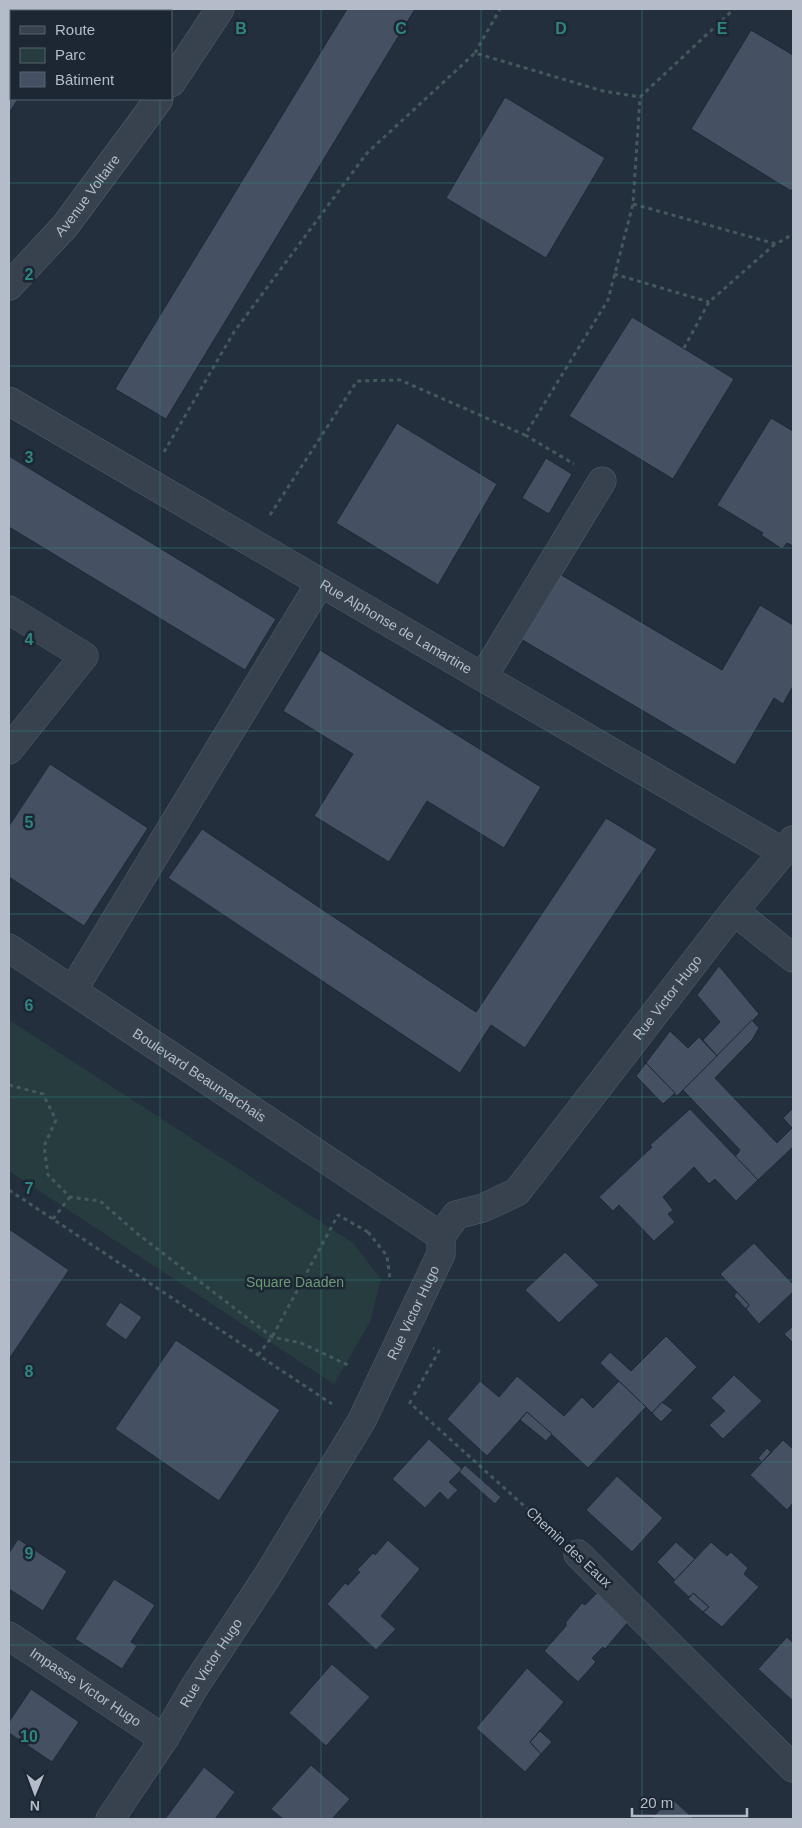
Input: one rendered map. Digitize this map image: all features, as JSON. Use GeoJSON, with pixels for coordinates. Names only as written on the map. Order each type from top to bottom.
{"type":"FeatureCollection","features":[{"type":"Feature","properties":{"kind":"street"},"geometry":{"type":"LineString","coordinates":[[172,81],[220,9]]}},
{"type":"Feature","properties":{"kind":"street","name":"Avenue Voltaire"},"geometry":{"type":"LineString","coordinates":[[9,286],[66,226],[158,100]]}},
{"type":"Feature","properties":{"kind":"street","name":"Rue Alphonse de Lamartine"},"geometry":{"type":"LineString","coordinates":[[9,401],[483,677],[788,846]]}},
{"type":"Feature","properties":{"kind":"street"},"geometry":{"type":"LineString","coordinates":[[483,677],[602,481]]}},
{"type":"Feature","properties":{"kind":"street"},"geometry":{"type":"LineString","coordinates":[[73,990],[320,583]]}},
{"type":"Feature","properties":{"kind":"street"},"geometry":{"type":"LineString","coordinates":[[9,610],[84,656],[9,750]]}},
{"type":"Feature","properties":{"kind":"street","name":"Rue Victor Hugo"},"geometry":{"type":"LineString","coordinates":[[110,1819],[164,1739],[195,1686],[268,1575],[362,1420],[403,1330],[441,1254],[448,1226],[517,1192],[734,911],[788,846]]}},
{"type":"Feature","properties":{"kind":"street"},"geometry":{"type":"LineString","coordinates":[[734,911],[793,958]]}},
{"type":"Feature","properties":{"kind":"street","name":"Boulevard Beaumarchais"},"geometry":{"type":"LineString","coordinates":[[9,948],[390,1201],[448,1226]]}},
{"type":"Feature","properties":{"kind":"street","name":"Chemin des Eaux"},"geometry":{"type":"LineString","coordinates":[[578,1554],[793,1768]]}},
{"type":"Feature","properties":{"kind":"street","name":"Impasse Victor Hugo"},"geometry":{"type":"LineString","coordinates":[[9,1636],[164,1739]]}},
{"type":"Feature","properties":{"kind":"path"},"geometry":{"type":"LineString","coordinates":[[146,482],[234,332],[367,154],[475,53],[500,9]]}},
{"type":"Feature","properties":{"kind":"path"},"geometry":{"type":"LineString","coordinates":[[525,435],[608,300],[633,204],[640,97],[734,9]]}},
{"type":"Feature","properties":{"kind":"path"},"geometry":{"type":"LineString","coordinates":[[475,53],[603,91],[640,97]]}},
{"type":"Feature","properties":{"kind":"path"},"geometry":{"type":"LineString","coordinates":[[633,204],[776,244]]}},
{"type":"Feature","properties":{"kind":"path"},"geometry":{"type":"LineString","coordinates":[[684,348],[709,302],[776,244],[793,234]]}},
{"type":"Feature","properties":{"kind":"path"},"geometry":{"type":"LineString","coordinates":[[614,274],[709,302]]}},
{"type":"Feature","properties":{"kind":"path"},"geometry":{"type":"LineString","coordinates":[[251,543],[356,381],[400,380],[525,435],[602,481]]}},
{"type":"Feature","properties":{"kind":"path"},"geometry":{"type":"LineString","coordinates":[[9,1085],[43,1094],[56,1120],[44,1146],[48,1175],[70,1197],[100,1201],[139,1235],[272,1337],[301,1343],[356,1369]]}},
{"type":"Feature","properties":{"kind":"path"},"geometry":{"type":"LineString","coordinates":[[9,1190],[336,1407]]}},
{"type":"Feature","properties":{"kind":"path"},"geometry":{"type":"LineString","coordinates":[[53,1219],[70,1197]]}},
{"type":"Feature","properties":{"kind":"path"},"geometry":{"type":"LineString","coordinates":[[368,1232],[390,1201]]}},
{"type":"Feature","properties":{"kind":"path"},"geometry":{"type":"LineString","coordinates":[[258,1355],[272,1337],[338,1215],[368,1232],[387,1256],[391,1285]]}},
{"type":"Feature","properties":{"kind":"path","name":"Chemin des Eaux"},"geometry":{"type":"LineString","coordinates":[[403,1330],[438,1351],[410,1403],[578,1554]]}},
{"type":"Feature","properties":{"kind":"green space","name":"Square Daaden"},"geometry":{"type":"Polygon","coordinates":[[[9,1020],[353,1243],[381,1279],[370,1322],[334,1384],[9,1171],[9,1020]]]}},
{"type":"Feature","properties":{"kind":"building"},"geometry":{"type":"Polygon","coordinates":[[[347,9],[415,9],[166,419],[115,389],[347,9]]]}},
{"type":"Feature","properties":{"kind":"building"},"geometry":{"type":"Polygon","coordinates":[[[751,30],[793,55],[793,188],[791,191],[691,129],[751,30]]]}},
{"type":"Feature","properties":{"kind":"building"},"geometry":{"type":"Polygon","coordinates":[[[9,40],[10,100],[17,100],[9,113],[9,40]]]}},
{"type":"Feature","properties":{"kind":"building"},"geometry":{"type":"Polygon","coordinates":[[[505,97],[605,158],[546,258],[446,198],[505,97]]]}},
{"type":"Feature","properties":{"kind":"building"},"geometry":{"type":"Polygon","coordinates":[[[632,317],[734,379],[673,479],[569,416],[632,317]]]}},
{"type":"Feature","properties":{"kind":"building"},"geometry":{"type":"Polygon","coordinates":[[[771,418],[793,431],[793,546],[787,543],[782,549],[761,535],[763,533],[717,505],[771,418]]]}},
{"type":"Feature","properties":{"kind":"building"},"geometry":{"type":"Polygon","coordinates":[[[397,423],[497,484],[438,585],[336,523],[397,423]]]}},
{"type":"Feature","properties":{"kind":"building"},"geometry":{"type":"Polygon","coordinates":[[[9,456],[276,619],[245,670],[9,527],[9,456]]]}},
{"type":"Feature","properties":{"kind":"building"},"geometry":{"type":"Polygon","coordinates":[[[546,458],[572,474],[549,514],[522,498],[546,458]]]}},
{"type":"Feature","properties":{"kind":"building"},"geometry":{"type":"Polygon","coordinates":[[[558,573],[722,670],[760,605],[793,625],[793,686],[783,704],[774,698],[735,765],[519,638],[558,573]]]}},
{"type":"Feature","properties":{"kind":"building"},"geometry":{"type":"Polygon","coordinates":[[[320,650],[541,787],[504,848],[427,801],[389,862],[314,816],[353,754],[283,711],[320,650]]]}},
{"type":"Feature","properties":{"kind":"building"},"geometry":{"type":"Polygon","coordinates":[[[50,764],[148,828],[84,926],[9,877],[9,826],[50,764]]]}},
{"type":"Feature","properties":{"kind":"building"},"geometry":{"type":"Polygon","coordinates":[[[606,818],[657,849],[525,1048],[491,1025],[460,1073],[168,878],[202,829],[476,1012],[606,818]]]}},
{"type":"Feature","properties":{"kind":"building"},"geometry":{"type":"Polygon","coordinates":[[[719,966],[759,1014],[717,1056],[703,1040],[720,1022],[697,995],[719,966]]]}},
{"type":"Feature","properties":{"kind":"building"},"geometry":{"type":"Polygon","coordinates":[[[752,1020],[759,1028],[752,1040],[715,1078],[777,1143],[792,1128],[783,1118],[793,1108],[793,1147],[758,1180],[735,1157],[740,1150],[683,1090],[752,1020]]]}},
{"type":"Feature","properties":{"kind":"building"},"geometry":{"type":"Polygon","coordinates":[[[670,1031],[688,1048],[699,1037],[717,1056],[677,1096],[646,1063],[670,1031]]]}},
{"type":"Feature","properties":{"kind":"building"},"geometry":{"type":"Polygon","coordinates":[[[646,1063],[675,1093],[663,1104],[636,1076],[646,1063]]]}},
{"type":"Feature","properties":{"kind":"building"},"geometry":{"type":"Polygon","coordinates":[[[690,1109],[758,1180],[736,1201],[715,1179],[709,1184],[694,1167],[663,1197],[673,1210],[668,1214],[675,1222],[654,1241],[619,1205],[613,1211],[599,1197],[652,1147],[650,1145],[690,1109]]]}},
{"type":"Feature","properties":{"kind":"building"},"geometry":{"type":"Polygon","coordinates":[[[9,1229],[69,1270],[9,1359],[9,1229]]]}},
{"type":"Feature","properties":{"kind":"building"},"geometry":{"type":"Polygon","coordinates":[[[754,1243],[793,1284],[793,1292],[759,1324],[746,1309],[749,1305],[720,1274],[754,1243]]]}},
{"type":"Feature","properties":{"kind":"building"},"geometry":{"type":"Polygon","coordinates":[[[565,1252],[599,1285],[559,1323],[525,1290],[565,1252]]]}},
{"type":"Feature","properties":{"kind":"building"},"geometry":{"type":"Polygon","coordinates":[[[737,1292],[749,1305],[746,1309],[734,1296],[737,1292]]]}},
{"type":"Feature","properties":{"kind":"building"},"geometry":{"type":"Polygon","coordinates":[[[120,1302],[142,1317],[126,1340],[105,1325],[120,1302]]]}},
{"type":"Feature","properties":{"kind":"building"},"geometry":{"type":"Polygon","coordinates":[[[793,1326],[793,1343],[784,1334],[793,1326]]]}},
{"type":"Feature","properties":{"kind":"building"},"geometry":{"type":"Polygon","coordinates":[[[666,1336],[697,1367],[652,1413],[600,1363],[610,1352],[631,1371],[666,1336]]]}},
{"type":"Feature","properties":{"kind":"building"},"geometry":{"type":"Polygon","coordinates":[[[176,1340],[280,1410],[219,1501],[115,1429],[176,1340]]]}},
{"type":"Feature","properties":{"kind":"building"},"geometry":{"type":"Polygon","coordinates":[[[734,1375],[762,1401],[723,1439],[709,1425],[725,1411],[711,1398],[734,1375]]]}},
{"type":"Feature","properties":{"kind":"building"},"geometry":{"type":"Polygon","coordinates":[[[517,1376],[564,1416],[582,1397],[593,1408],[619,1381],[646,1407],[588,1468],[527,1412],[487,1456],[447,1419],[480,1381],[499,1397],[517,1376]]]}},
{"type":"Feature","properties":{"kind":"building"},"geometry":{"type":"Polygon","coordinates":[[[662,1402],[673,1410],[661,1422],[652,1413],[662,1402]]]}},
{"type":"Feature","properties":{"kind":"building"},"geometry":{"type":"Polygon","coordinates":[[[527,1412],[552,1434],[546,1441],[520,1420],[527,1412]]]}},
{"type":"Feature","properties":{"kind":"building"},"geometry":{"type":"Polygon","coordinates":[[[429,1439],[462,1469],[449,1482],[458,1490],[448,1500],[440,1492],[425,1508],[392,1479],[429,1439]]]}},
{"type":"Feature","properties":{"kind":"building"},"geometry":{"type":"Polygon","coordinates":[[[783,1440],[793,1449],[793,1503],[787,1510],[750,1475],[783,1440]]]}},
{"type":"Feature","properties":{"kind":"building"},"geometry":{"type":"Polygon","coordinates":[[[767,1448],[771,1452],[762,1462],[758,1458],[767,1448]]]}},
{"type":"Feature","properties":{"kind":"building"},"geometry":{"type":"Polygon","coordinates":[[[465,1465],[501,1497],[495,1504],[459,1472],[465,1465]]]}},
{"type":"Feature","properties":{"kind":"building"},"geometry":{"type":"Polygon","coordinates":[[[617,1476],[663,1518],[632,1552],[586,1510],[617,1476]]]}},
{"type":"Feature","properties":{"kind":"building"},"geometry":{"type":"Polygon","coordinates":[[[18,1539],[67,1571],[43,1611],[9,1589],[9,1553],[18,1539]]]}},
{"type":"Feature","properties":{"kind":"building"},"geometry":{"type":"Polygon","coordinates":[[[388,1540],[420,1569],[381,1616],[396,1629],[376,1650],[327,1604],[345,1583],[348,1585],[360,1572],[357,1570],[373,1553],[375,1555],[388,1540]]]}},
{"type":"Feature","properties":{"kind":"building"},"geometry":{"type":"Polygon","coordinates":[[[676,1542],[695,1559],[675,1580],[657,1562],[676,1542]]]}},
{"type":"Feature","properties":{"kind":"building"},"geometry":{"type":"Polygon","coordinates":[[[711,1542],[727,1556],[731,1552],[748,1568],[744,1574],[759,1587],[722,1627],[703,1612],[709,1607],[693,1593],[689,1597],[673,1582],[711,1542]]]}},
{"type":"Feature","properties":{"kind":"building"},"geometry":{"type":"Polygon","coordinates":[[[114,1579],[155,1605],[131,1642],[137,1646],[122,1669],[75,1639],[114,1579]]]}},
{"type":"Feature","properties":{"kind":"building"},"geometry":{"type":"Polygon","coordinates":[[[597,1593],[628,1622],[605,1649],[603,1647],[592,1658],[596,1662],[578,1682],[544,1651],[566,1626],[566,1622],[582,1603],[585,1605],[597,1593]]]}},
{"type":"Feature","properties":{"kind":"building"},"geometry":{"type":"Polygon","coordinates":[[[693,1593],[709,1607],[703,1612],[688,1599],[693,1593]]]}},
{"type":"Feature","properties":{"kind":"building"},"geometry":{"type":"Polygon","coordinates":[[[787,1637],[793,1643],[793,1701],[758,1669],[787,1637]]]}},
{"type":"Feature","properties":{"kind":"building"},"geometry":{"type":"Polygon","coordinates":[[[332,1664],[370,1697],[326,1746],[289,1713],[332,1664]]]}},
{"type":"Feature","properties":{"kind":"building"},"geometry":{"type":"Polygon","coordinates":[[[527,1668],[564,1702],[530,1742],[541,1754],[525,1772],[476,1728],[527,1668]]]}},
{"type":"Feature","properties":{"kind":"building"},"geometry":{"type":"Polygon","coordinates":[[[31,1689],[79,1722],[52,1762],[9,1733],[9,1722],[31,1689]]]}},
{"type":"Feature","properties":{"kind":"building"},"geometry":{"type":"Polygon","coordinates":[[[540,1731],[552,1742],[541,1754],[530,1742],[540,1731]]]}},
{"type":"Feature","properties":{"kind":"building"},"geometry":{"type":"Polygon","coordinates":[[[311,1765],[350,1799],[332,1819],[283,1819],[271,1809],[311,1765]]]}},
{"type":"Feature","properties":{"kind":"building"},"geometry":{"type":"Polygon","coordinates":[[[204,1767],[235,1792],[215,1819],[165,1819],[204,1767]]]}},
{"type":"Feature","properties":{"kind":"building"},"geometry":{"type":"Polygon","coordinates":[[[671,1798],[692,1817],[694,1819],[651,1819],[671,1798]]]}}]}
